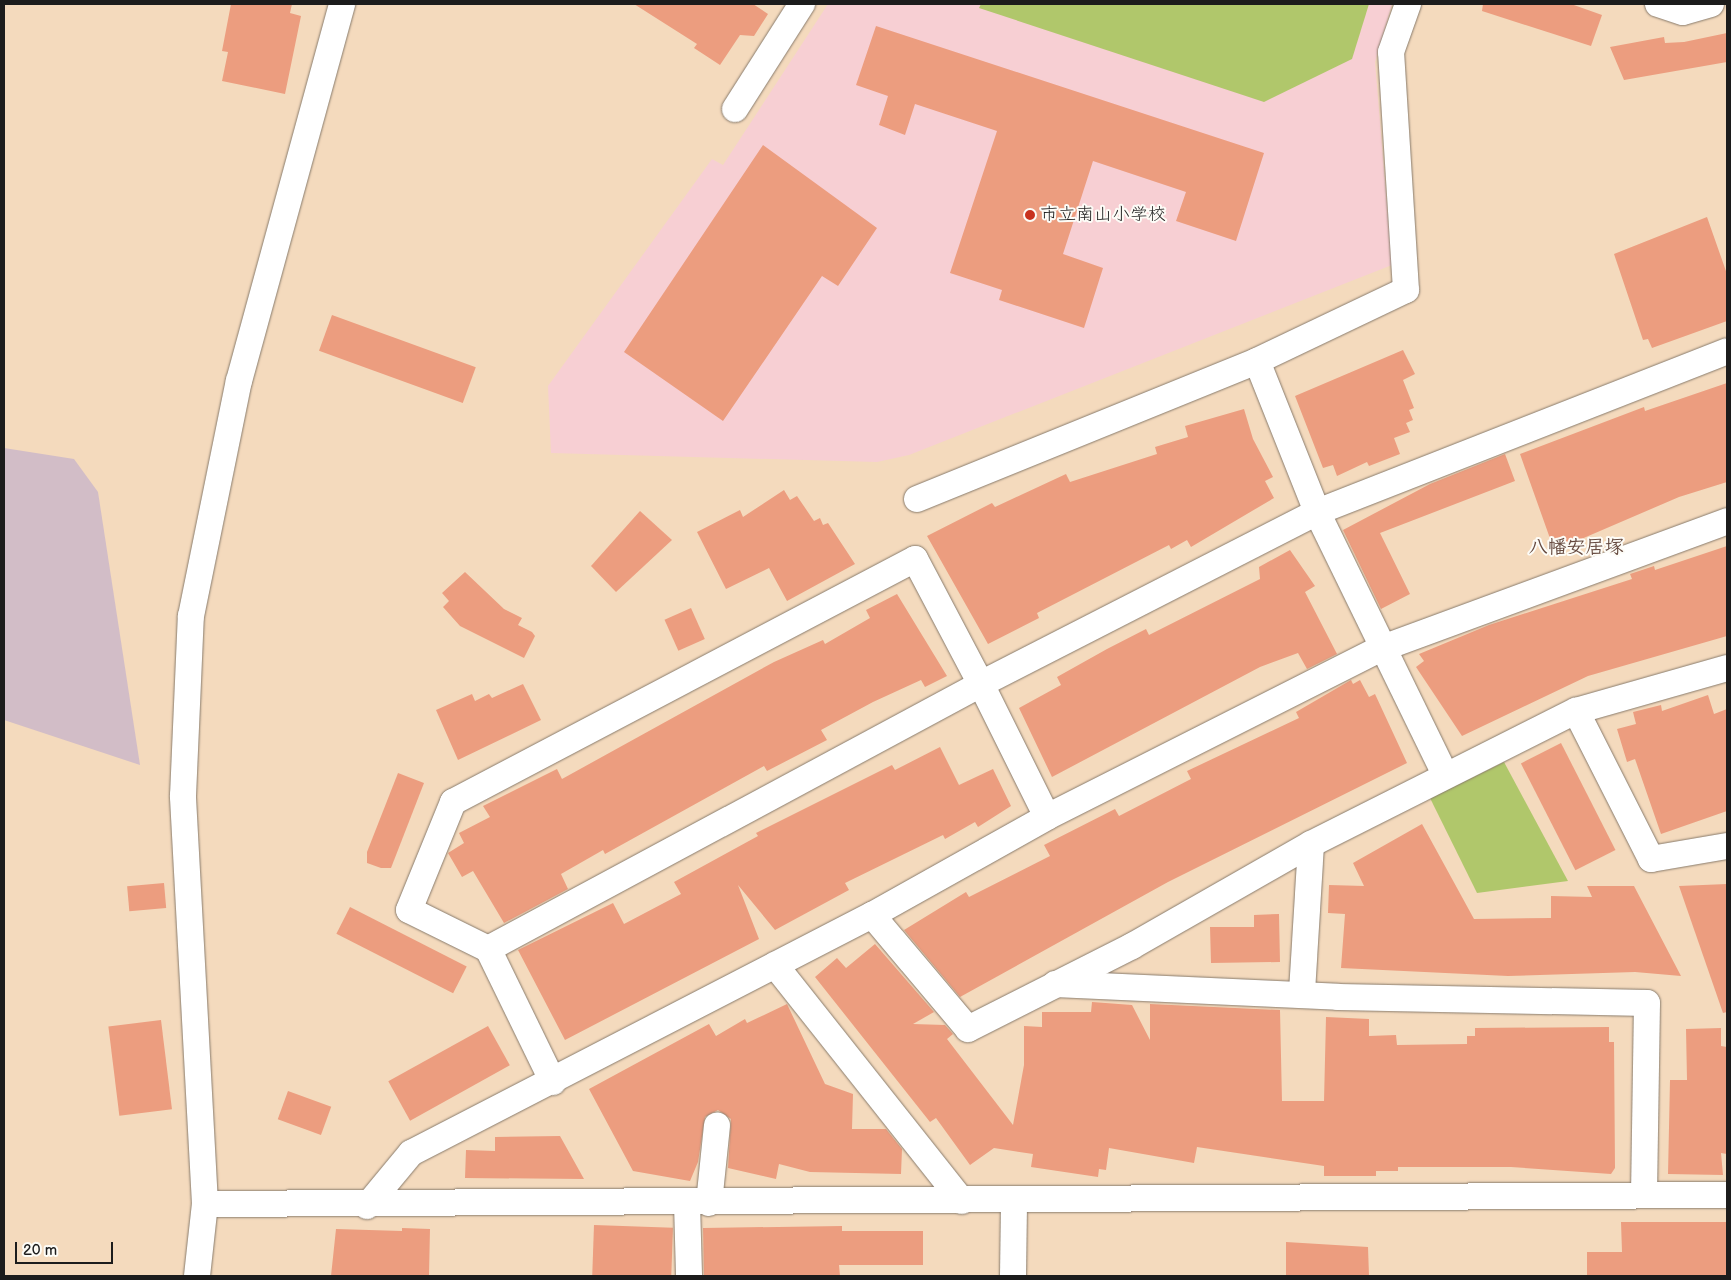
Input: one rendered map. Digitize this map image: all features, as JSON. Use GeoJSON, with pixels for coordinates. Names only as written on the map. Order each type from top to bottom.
{"type":"FeatureCollection","features":[{"type":"Feature","properties":{"kind":"street"},"geometry":{"type":"LineString","coordinates":[[197,1276],[205,1204],[183,796],[190,616],[239,382],[342,4]]}},
{"type":"Feature","properties":{"kind":"street"},"geometry":{"type":"LineString","coordinates":[[734,109],[802,4]]}},
{"type":"Feature","properties":{"kind":"street"},"geometry":{"type":"LineString","coordinates":[[917,499],[1257,362],[1406,290],[1391,52],[1408,4]]}},
{"type":"Feature","properties":{"kind":"street"},"geometry":{"type":"LineString","coordinates":[[1658,4],[1683,12],[1711,4]]}},
{"type":"Feature","properties":{"kind":"street"},"geometry":{"type":"LineString","coordinates":[[488,949],[981,684],[1317,512],[1727,351]]}},
{"type":"Feature","properties":{"kind":"street"},"geometry":{"type":"LineString","coordinates":[[1257,362],[1317,512],[1380,650],[1444,774]]}},
{"type":"Feature","properties":{"kind":"street"},"geometry":{"type":"LineString","coordinates":[[367,1206],[412,1152],[553,1082],[872,915],[1047,817],[1380,650],[1727,521]]}},
{"type":"Feature","properties":{"kind":"street"},"geometry":{"type":"LineString","coordinates":[[553,1082],[488,949],[409,910],[453,802],[915,559],[981,684],[1047,817]]}},
{"type":"Feature","properties":{"kind":"street"},"geometry":{"type":"LineString","coordinates":[[872,915],[968,1029],[1052,984],[1132,946],[1311,844],[1444,774],[1576,711],[1727,668]]}},
{"type":"Feature","properties":{"kind":"street"},"geometry":{"type":"LineString","coordinates":[[1576,711],[1651,859],[1727,846]]}},
{"type":"Feature","properties":{"kind":"street"},"geometry":{"type":"LineString","coordinates":[[1302,992],[1311,844]]}},
{"type":"Feature","properties":{"kind":"street"},"geometry":{"type":"LineString","coordinates":[[775,965],[962,1201]]}},
{"type":"Feature","properties":{"kind":"street"},"geometry":{"type":"LineString","coordinates":[[1052,984],[1302,992],[1338,997],[1647,1003],[1644,1194]]}},
{"type":"Feature","properties":{"kind":"street"},"geometry":{"type":"LineString","coordinates":[[689,1276],[698,1203],[717,1125]]}},
{"type":"Feature","properties":{"kind":"street"},"geometry":{"type":"LineString","coordinates":[[205,1204],[367,1206],[1644,1194],[1727,1195]]}},
{"type":"Feature","properties":{"kind":"street"},"geometry":{"type":"LineString","coordinates":[[1013,1276],[1014,1201]]}},
{"type":"Feature","properties":{"kind":"shaded area","name":"市立南山小学校"},"geometry":{"type":"Polygon","coordinates":[[[828,4],[1392,4],[1375,62],[1392,265],[909,455],[877,462],[551,453],[548,386],[712,159],[723,165],[828,4]]]}},
{"type":"Feature","properties":{"kind":"shaded area"},"geometry":{"type":"Polygon","coordinates":[[[4,448],[74,459],[98,492],[140,765],[4,720],[4,448]]]}},
{"type":"Feature","properties":{"kind":"green space"},"geometry":{"type":"Polygon","coordinates":[[[981,4],[1369,4],[1352,59],[1264,102],[979,8],[981,4]]]}},
{"type":"Feature","properties":{"kind":"green space"},"geometry":{"type":"Polygon","coordinates":[[[1504,762],[1568,881],[1477,893],[1430,798],[1504,762]]]}},
{"type":"Feature","properties":{"kind":"building"},"geometry":{"type":"Polygon","coordinates":[[[231,4],[292,4],[290,13],[301,16],[285,94],[222,81],[228,52],[222,51],[231,4]]]}},
{"type":"Feature","properties":{"kind":"building"},"geometry":{"type":"Polygon","coordinates":[[[634,4],[753,4],[768,14],[754,36],[740,35],[720,65],[694,48],[697,44],[634,4]]]}},
{"type":"Feature","properties":{"kind":"building"},"geometry":{"type":"Polygon","coordinates":[[[1483,4],[1571,4],[1602,15],[1591,46],[1482,11],[1483,4]]]}},
{"type":"Feature","properties":{"kind":"building"},"geometry":{"type":"Polygon","coordinates":[[[876,26],[1264,153],[1236,241],[1176,221],[1186,192],[1093,161],[1063,254],[1103,268],[1084,328],[999,300],[1002,290],[950,273],[997,131],[915,104],[905,135],[879,125],[888,96],[856,85],[876,26]]]}},
{"type":"Feature","properties":{"kind":"building"},"geometry":{"type":"Polygon","coordinates":[[[1727,33],[1727,62],[1624,80],[1610,47],[1664,37],[1665,43],[1684,42],[1727,33]]]}},
{"type":"Feature","properties":{"kind":"building"},"geometry":{"type":"Polygon","coordinates":[[[763,145],[877,228],[838,286],[822,276],[723,421],[624,352],[763,145]]]}},
{"type":"Feature","properties":{"kind":"building"},"geometry":{"type":"Polygon","coordinates":[[[1707,217],[1727,274],[1727,321],[1652,348],[1648,339],[1643,340],[1614,254],[1707,217]]]}},
{"type":"Feature","properties":{"kind":"building"},"geometry":{"type":"Polygon","coordinates":[[[332,315],[476,367],[463,403],[319,351],[332,315]]]}},
{"type":"Feature","properties":{"kind":"building"},"geometry":{"type":"Polygon","coordinates":[[[1403,350],[1415,374],[1403,380],[1414,408],[1409,410],[1413,420],[1406,423],[1410,432],[1394,438],[1400,454],[1369,466],[1367,462],[1337,476],[1333,465],[1323,468],[1295,396],[1403,350]]]}},
{"type":"Feature","properties":{"kind":"building"},"geometry":{"type":"Polygon","coordinates":[[[1727,383],[1727,482],[1679,497],[1579,540],[1552,544],[1520,454],[1644,407],[1645,411],[1727,383]]]}},
{"type":"Feature","properties":{"kind":"building"},"geometry":{"type":"Polygon","coordinates":[[[1244,409],[1253,439],[1273,477],[1265,481],[1274,498],[1191,547],[1187,540],[1171,549],[1169,545],[1037,613],[1039,618],[988,644],[927,536],[992,503],[995,507],[1066,474],[1070,482],[1157,454],[1155,447],[1188,437],[1185,426],[1244,409]]]}},
{"type":"Feature","properties":{"kind":"building"},"geometry":{"type":"Polygon","coordinates":[[[1505,454],[1515,481],[1380,533],[1410,594],[1381,609],[1343,530],[1430,484],[1505,454]]]}},
{"type":"Feature","properties":{"kind":"building"},"geometry":{"type":"Polygon","coordinates":[[[784,490],[790,500],[797,496],[814,521],[820,518],[823,525],[828,523],[855,564],[787,601],[769,568],[726,589],[697,532],[740,510],[743,517],[784,490]]]}},
{"type":"Feature","properties":{"kind":"building"},"geometry":{"type":"Polygon","coordinates":[[[640,511],[672,540],[616,592],[591,566],[640,511]]]}},
{"type":"Feature","properties":{"kind":"building"},"geometry":{"type":"Polygon","coordinates":[[[1727,546],[1727,636],[1588,676],[1462,736],[1416,667],[1424,661],[1419,654],[1489,625],[1632,579],[1630,574],[1654,566],[1655,570],[1727,546]]]}},
{"type":"Feature","properties":{"kind":"building"},"geometry":{"type":"Polygon","coordinates":[[[1290,550],[1315,586],[1305,592],[1337,654],[1307,669],[1298,653],[1260,667],[1052,777],[1019,708],[1061,685],[1057,677],[1107,649],[1146,629],[1149,635],[1260,579],[1259,567],[1290,550]]]}},
{"type":"Feature","properties":{"kind":"building"},"geometry":{"type":"Polygon","coordinates":[[[465,572],[504,609],[522,618],[518,625],[532,632],[535,636],[524,658],[460,626],[443,607],[449,601],[442,593],[465,572]]]}},
{"type":"Feature","properties":{"kind":"building"},"geometry":{"type":"Polygon","coordinates":[[[897,594],[947,676],[925,687],[921,680],[873,702],[821,730],[827,740],[767,771],[764,766],[605,854],[603,850],[561,874],[568,889],[504,923],[473,871],[462,877],[448,853],[464,843],[459,833],[490,817],[483,806],[557,769],[562,779],[774,662],[823,640],[825,644],[870,618],[866,610],[897,594]]]}},
{"type":"Feature","properties":{"kind":"building"},"geometry":{"type":"Polygon","coordinates":[[[691,608],[705,639],[678,651],[665,620],[691,608]]]}},
{"type":"Feature","properties":{"kind":"building"},"geometry":{"type":"Polygon","coordinates":[[[1351,680],[1353,684],[1360,680],[1369,697],[1375,694],[1407,763],[1168,882],[960,997],[904,930],[966,892],[969,897],[1050,856],[1044,845],[1115,809],[1119,816],[1191,779],[1187,771],[1299,718],[1296,712],[1351,680]]]}},
{"type":"Feature","properties":{"kind":"building"},"geometry":{"type":"Polygon","coordinates":[[[523,684],[541,720],[458,760],[436,710],[472,694],[475,701],[489,694],[492,698],[523,684]]]}},
{"type":"Feature","properties":{"kind":"building"},"geometry":{"type":"Polygon","coordinates":[[[1708,695],[1714,714],[1727,709],[1727,811],[1661,834],[1635,759],[1627,762],[1617,729],[1636,724],[1633,712],[1661,705],[1662,711],[1708,695]]]}},
{"type":"Feature","properties":{"kind":"building"},"geometry":{"type":"Polygon","coordinates":[[[1561,743],[1615,850],[1575,870],[1521,763],[1561,743]]]}},
{"type":"Feature","properties":{"kind":"building"},"geometry":{"type":"Polygon","coordinates":[[[940,747],[959,785],[993,769],[1011,806],[978,827],[975,822],[945,839],[943,835],[845,883],[849,890],[775,930],[738,885],[759,939],[565,1040],[518,950],[613,903],[624,924],[681,894],[674,882],[758,836],[756,833],[892,765],[895,770],[940,747]]]}},
{"type":"Feature","properties":{"kind":"building"},"geometry":{"type":"Polygon","coordinates":[[[398,773],[424,783],[391,868],[381,868],[367,863],[367,852],[398,773]]]}},
{"type":"Feature","properties":{"kind":"building"},"geometry":{"type":"Polygon","coordinates":[[[1422,824],[1474,919],[1551,918],[1551,896],[1592,897],[1587,886],[1634,886],[1681,976],[1635,972],[1508,976],[1341,968],[1345,914],[1328,913],[1329,885],[1364,886],[1353,863],[1422,824]]]}},
{"type":"Feature","properties":{"kind":"building"},"geometry":{"type":"Polygon","coordinates":[[[164,883],[166,908],[129,911],[127,886],[164,883]]]}},
{"type":"Feature","properties":{"kind":"building"},"geometry":{"type":"Polygon","coordinates":[[[1727,884],[1727,1012],[1723,1013],[1679,886],[1727,884]]]}},
{"type":"Feature","properties":{"kind":"building"},"geometry":{"type":"Polygon","coordinates":[[[350,907],[467,966],[453,993],[336,934],[350,907]]]}},
{"type":"Feature","properties":{"kind":"building"},"geometry":{"type":"Polygon","coordinates":[[[1279,914],[1280,962],[1211,963],[1210,927],[1254,927],[1254,915],[1279,914]]]}},
{"type":"Feature","properties":{"kind":"building"},"geometry":{"type":"Polygon","coordinates":[[[875,944],[934,1012],[913,1024],[945,1025],[953,1034],[947,1039],[1013,1125],[1024,1065],[1024,1026],[1042,1027],[1042,1012],[1091,1012],[1092,1002],[1132,1005],[1150,1040],[1150,1004],[1280,1010],[1282,1101],[1324,1101],[1326,1017],[1369,1019],[1369,1036],[1396,1035],[1397,1045],[1467,1044],[1467,1036],[1475,1036],[1475,1028],[1609,1027],[1609,1042],[1614,1042],[1615,1168],[1611,1174],[1511,1167],[1398,1167],[1398,1171],[1376,1171],[1376,1176],[1324,1176],[1324,1166],[1197,1147],[1194,1163],[1109,1148],[1106,1170],[1099,1169],[1098,1177],[1031,1167],[1033,1154],[994,1148],[970,1165],[936,1118],[930,1122],[815,977],[837,958],[846,968],[875,944]]]}},
{"type":"Feature","properties":{"kind":"building"},"geometry":{"type":"Polygon","coordinates":[[[787,1004],[825,1084],[853,1094],[852,1129],[886,1129],[902,1149],[901,1174],[810,1172],[779,1164],[776,1179],[728,1168],[731,1119],[718,1110],[705,1117],[698,1162],[690,1181],[633,1171],[589,1089],[709,1024],[716,1036],[745,1019],[747,1023],[787,1004]]]}},
{"type":"Feature","properties":{"kind":"building"},"geometry":{"type":"Polygon","coordinates":[[[161,1020],[172,1109],[119,1116],[108,1026],[161,1020]]]}},
{"type":"Feature","properties":{"kind":"building"},"geometry":{"type":"Polygon","coordinates":[[[488,1026],[510,1065],[410,1121],[388,1081],[488,1026]]]}},
{"type":"Feature","properties":{"kind":"building"},"geometry":{"type":"Polygon","coordinates":[[[1721,1028],[1721,1046],[1727,1047],[1727,1154],[1721,1153],[1723,1175],[1668,1174],[1670,1080],[1687,1080],[1686,1029],[1721,1028]]]}},
{"type":"Feature","properties":{"kind":"building"},"geometry":{"type":"Polygon","coordinates":[[[288,1091],[331,1107],[321,1135],[278,1119],[288,1091]]]}},
{"type":"Feature","properties":{"kind":"building"},"geometry":{"type":"Polygon","coordinates":[[[560,1136],[584,1179],[465,1178],[466,1150],[495,1151],[495,1137],[560,1136]]]}},
{"type":"Feature","properties":{"kind":"building"},"geometry":{"type":"Polygon","coordinates":[[[1621,1222],[1727,1222],[1727,1276],[1587,1276],[1587,1252],[1622,1252],[1621,1222]]]}},
{"type":"Feature","properties":{"kind":"building"},"geometry":{"type":"Polygon","coordinates":[[[594,1225],[673,1228],[671,1276],[592,1276],[594,1225]]]}},
{"type":"Feature","properties":{"kind":"building"},"geometry":{"type":"Polygon","coordinates":[[[842,1226],[842,1231],[923,1231],[923,1265],[839,1265],[840,1276],[704,1276],[703,1228],[842,1226]]]}},
{"type":"Feature","properties":{"kind":"building"},"geometry":{"type":"Polygon","coordinates":[[[402,1228],[430,1229],[429,1276],[331,1276],[336,1229],[402,1231],[402,1228]]]}},
{"type":"Feature","properties":{"kind":"building"},"geometry":{"type":"Polygon","coordinates":[[[1286,1242],[1368,1247],[1369,1276],[1286,1276],[1286,1242]]]}},
{"type":"Feature","properties":{"kind":"place","name":"市立南山小学校"},"geometry":{"type":"Point","coordinates":[1030,215]}},
{"type":"Feature","properties":{"kind":"district","name":"八幡安居塚"},"geometry":{"type":"Point","coordinates":[1576,548]}}]}
